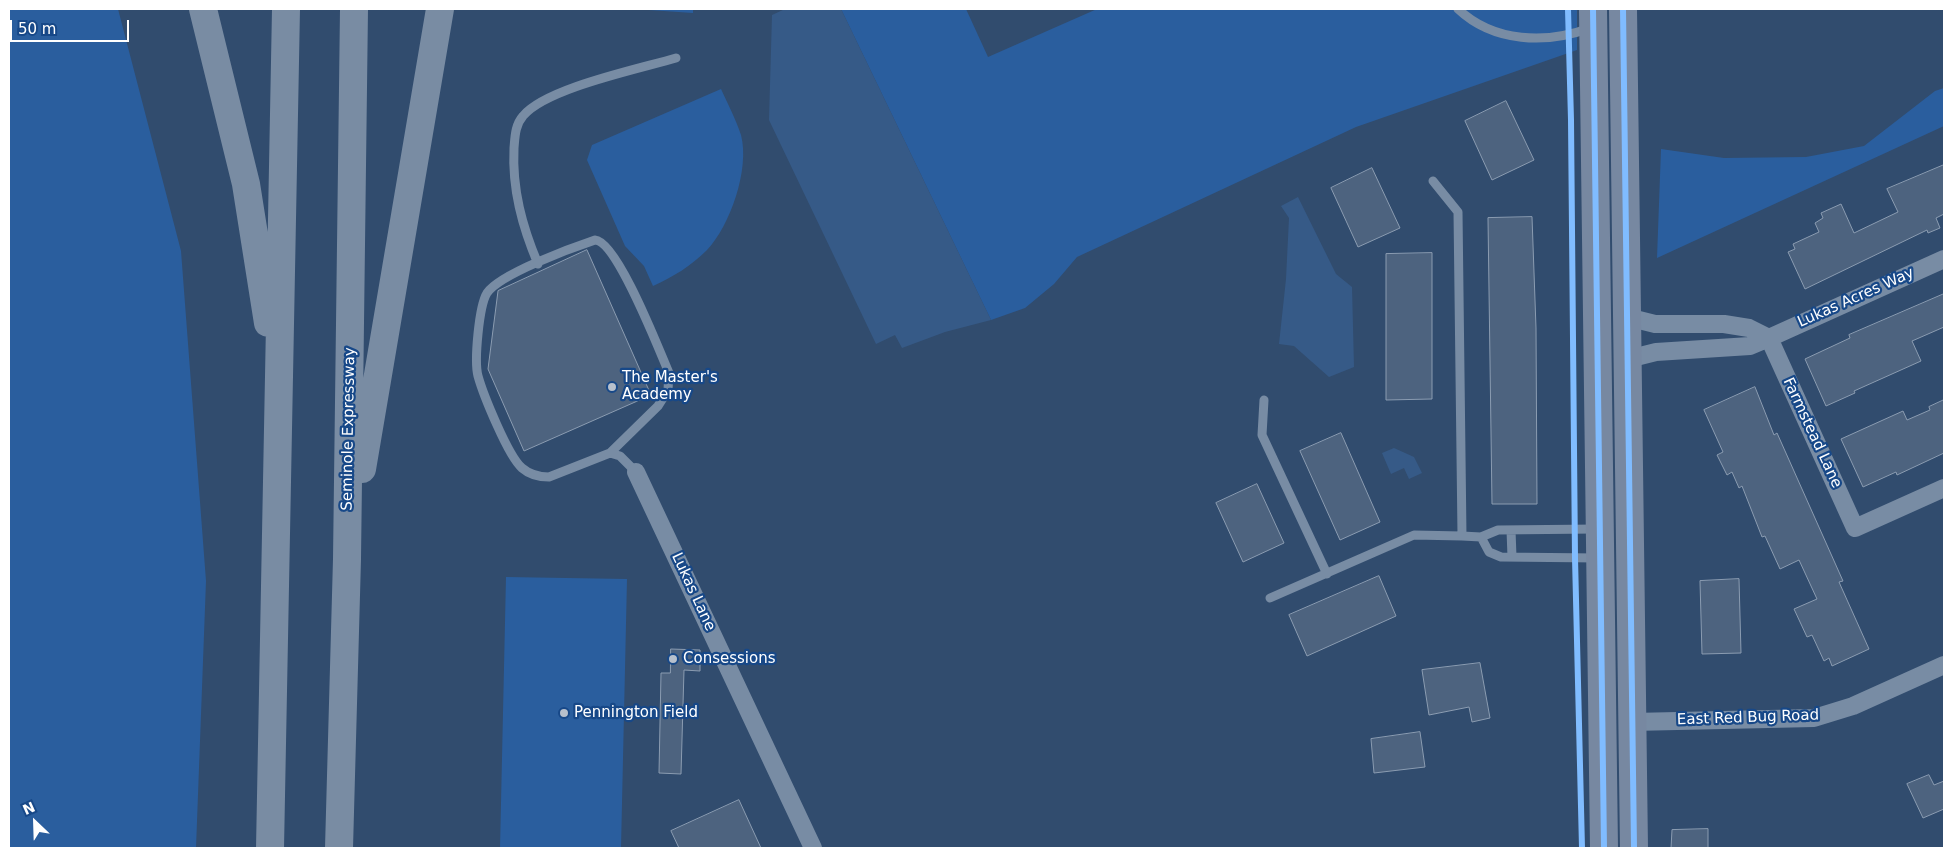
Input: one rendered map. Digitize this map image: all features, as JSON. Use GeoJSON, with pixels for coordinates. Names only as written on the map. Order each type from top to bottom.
{"type":"FeatureCollection","features":[{"type":"Feature","properties":{"kind":"highway"},"geometry":{"type":"LineString","coordinates":[[203,9],[246,184],[280,409]]}},
{"type":"Feature","properties":{"kind":"highway"},"geometry":{"type":"LineString","coordinates":[[270,848],[280,409],[286,9]]}},
{"type":"Feature","properties":{"kind":"highway","name":"Seminole Expressway"},"geometry":{"type":"LineString","coordinates":[[339,848],[347,559],[354,9]]}},
{"type":"Feature","properties":{"kind":"highway"},"geometry":{"type":"LineString","coordinates":[[347,559],[440,9]]}},
{"type":"Feature","properties":{"kind":"main road"},"geometry":{"type":"LineString","coordinates":[[1626,10],[1627,317],[1634,848]]}},
{"type":"Feature","properties":{"kind":"main road"},"geometry":{"type":"LineString","coordinates":[[1593,18],[1604,848]]}},
{"type":"Feature","properties":{"kind":"main road"},"geometry":{"type":"LineString","coordinates":[[1600,529],[1614,551],[1631,600]]}},
{"type":"Feature","properties":{"kind":"street"},"geometry":{"type":"LineString","coordinates":[[1593,18],[1626,10]]}},
{"type":"Feature","properties":{"kind":"street","name":"Lukas Acres Way"},"geometry":{"type":"LineString","coordinates":[[1628,359],[1656,352],[1750,346],[1944,259]]}},
{"type":"Feature","properties":{"kind":"street"},"geometry":{"type":"LineString","coordinates":[[1627,317],[1655,324],[1715,324],[1749,328],[1768,338]]}},
{"type":"Feature","properties":{"kind":"street"},"geometry":{"type":"LineString","coordinates":[[1715,324],[1716,348]]}},
{"type":"Feature","properties":{"kind":"street","name":"Farmstead Lane"},"geometry":{"type":"LineString","coordinates":[[1768,338],[1856,528],[1944,488]]}},
{"type":"Feature","properties":{"kind":"street","name":"Lukas Lane"},"geometry":{"type":"LineString","coordinates":[[636,472],[813,848]]}},
{"type":"Feature","properties":{"kind":"street","name":"East Red Bug Road"},"geometry":{"type":"LineString","coordinates":[[1632,722],[1814,718],[1853,706],[1944,665]]}},
{"type":"Feature","properties":{"kind":"lane"},"geometry":{"type":"LineString","coordinates":[[1458,9],[1482,25],[1505,35],[1538,38],[1567,36],[1593,18]]}},
{"type":"Feature","properties":{"kind":"lane"},"geometry":{"type":"LineString","coordinates":[[538,264],[520,218],[515,187],[516,133],[522,116],[532,107],[550,96],[570,88],[676,58]]}},
{"type":"Feature","properties":{"kind":"lane"},"geometry":{"type":"LineString","coordinates":[[1433,181],[1458,212],[1462,536]]}},
{"type":"Feature","properties":{"kind":"lane"},"geometry":{"type":"LineString","coordinates":[[595,240],[603,243],[625,274],[669,373],[668,390],[658,406],[610,453],[549,477],[539,477],[528,473],[515,460],[477,374],[477,356],[485,296],[502,280],[538,264],[573,247],[595,240]]}},
{"type":"Feature","properties":{"kind":"lane"},"geometry":{"type":"LineString","coordinates":[[1264,400],[1262,435],[1327,574]]}},
{"type":"Feature","properties":{"kind":"lane"},"geometry":{"type":"LineString","coordinates":[[610,453],[620,456],[636,472]]}},
{"type":"Feature","properties":{"kind":"lane"},"geometry":{"type":"LineString","coordinates":[[1270,598],[1414,535],[1481,537],[1498,530],[1600,529]]}},
{"type":"Feature","properties":{"kind":"lane"},"geometry":{"type":"LineString","coordinates":[[1511,530],[1512,557]]}},
{"type":"Feature","properties":{"kind":"lane"},"geometry":{"type":"LineString","coordinates":[[1481,537],[1489,552],[1501,557],[1600,558]]}},
{"type":"Feature","properties":{"kind":"shaded area"},"geometry":{"type":"Polygon","coordinates":[[[9,9],[118,9],[181,251],[206,581],[196,848],[9,848],[9,9]]]}},
{"type":"Feature","properties":{"kind":"shaded area"},"geometry":{"type":"Polygon","coordinates":[[[634,9],[693,9],[693,13],[634,9]]]}},
{"type":"Feature","properties":{"kind":"shaded area"},"geometry":{"type":"Polygon","coordinates":[[[785,9],[841,9],[991,320],[945,332],[902,348],[895,335],[876,344],[769,120],[772,15],[785,9]]]}},
{"type":"Feature","properties":{"kind":"shaded area"},"geometry":{"type":"Polygon","coordinates":[[[841,9],[966,9],[988,57],[1097,9],[1577,9],[1577,50],[1356,127],[1077,257],[1054,284],[1025,308],[991,320],[841,9]]]}},
{"type":"Feature","properties":{"kind":"shaded area"},"geometry":{"type":"Polygon","coordinates":[[[1944,88],[1944,126],[1657,258],[1661,149],[1724,158],[1806,157],[1864,146],[1935,91],[1944,88]]]}},
{"type":"Feature","properties":{"kind":"shaded area"},"geometry":{"type":"Polygon","coordinates":[[[721,89],[739,129],[743,149],[743,164],[736,196],[723,227],[707,250],[681,271],[653,286],[644,266],[625,246],[587,160],[592,145],[721,89]]]}},
{"type":"Feature","properties":{"kind":"shaded area"},"geometry":{"type":"Polygon","coordinates":[[[1298,197],[1336,274],[1352,287],[1354,367],[1329,377],[1294,346],[1279,344],[1286,279],[1289,218],[1281,206],[1298,197]]]}},
{"type":"Feature","properties":{"kind":"shaded area"},"geometry":{"type":"Polygon","coordinates":[[[1394,448],[1414,457],[1422,473],[1409,479],[1404,468],[1391,474],[1382,453],[1394,448]]]}},
{"type":"Feature","properties":{"kind":"shaded area","name":"Pennington Field"},"geometry":{"type":"Polygon","coordinates":[[[506,577],[627,579],[621,848],[500,848],[506,577]]]}},
{"type":"Feature","properties":{"kind":"building"},"geometry":{"type":"Polygon","coordinates":[[[1506,101],[1534,160],[1492,180],[1465,121],[1506,101]]]}},
{"type":"Feature","properties":{"kind":"building"},"geometry":{"type":"Polygon","coordinates":[[[1944,165],[1944,214],[1936,218],[1940,228],[1928,233],[1927,230],[1805,289],[1788,252],[1795,249],[1793,244],[1819,232],[1815,223],[1823,218],[1821,213],[1841,204],[1854,233],[1898,212],[1887,189],[1944,165]]]}},
{"type":"Feature","properties":{"kind":"building"},"geometry":{"type":"Polygon","coordinates":[[[1372,168],[1400,228],[1358,247],[1331,188],[1372,168]]]}},
{"type":"Feature","properties":{"kind":"building"},"geometry":{"type":"Polygon","coordinates":[[[1532,217],[1536,328],[1537,504],[1492,504],[1488,218],[1532,217]]]}},
{"type":"Feature","properties":{"kind":"building"},"geometry":{"type":"Polygon","coordinates":[[[587,250],[651,395],[524,451],[488,369],[498,291],[587,250]]]}},
{"type":"Feature","properties":{"kind":"building"},"geometry":{"type":"Polygon","coordinates":[[[1432,253],[1432,399],[1386,400],[1386,254],[1432,253]]]}},
{"type":"Feature","properties":{"kind":"building"},"geometry":{"type":"Polygon","coordinates":[[[1944,294],[1944,327],[1912,341],[1921,361],[1854,391],[1855,393],[1826,406],[1805,359],[1850,338],[1849,335],[1944,294]]]}},
{"type":"Feature","properties":{"kind":"building"},"geometry":{"type":"Polygon","coordinates":[[[1755,387],[1774,435],[1777,433],[1843,581],[1839,582],[1869,649],[1832,666],[1829,658],[1824,661],[1812,635],[1807,637],[1794,609],[1817,599],[1799,560],[1780,569],[1765,536],[1762,537],[1742,486],[1739,488],[1732,472],[1727,475],[1717,455],[1723,452],[1704,410],[1755,387]]]}},
{"type":"Feature","properties":{"kind":"building"},"geometry":{"type":"Polygon","coordinates":[[[1944,400],[1944,453],[1897,475],[1896,472],[1863,487],[1841,439],[1903,411],[1907,420],[1930,410],[1929,407],[1944,400]]]}},
{"type":"Feature","properties":{"kind":"building"},"geometry":{"type":"Polygon","coordinates":[[[1341,433],[1380,522],[1340,540],[1300,451],[1341,433]]]}},
{"type":"Feature","properties":{"kind":"building"},"geometry":{"type":"Polygon","coordinates":[[[1257,484],[1284,543],[1243,562],[1216,503],[1257,484]]]}},
{"type":"Feature","properties":{"kind":"building"},"geometry":{"type":"Polygon","coordinates":[[[1379,576],[1396,616],[1307,656],[1289,615],[1379,576]]]}},
{"type":"Feature","properties":{"kind":"building"},"geometry":{"type":"Polygon","coordinates":[[[1739,579],[1741,653],[1702,654],[1700,581],[1739,579]]]}},
{"type":"Feature","properties":{"kind":"building"},"geometry":{"type":"Polygon","coordinates":[[[671,649],[700,650],[700,671],[684,670],[681,774],[659,773],[661,673],[670,673],[671,649]]]}},
{"type":"Feature","properties":{"kind":"building"},"geometry":{"type":"Polygon","coordinates":[[[1480,663],[1490,718],[1472,722],[1469,707],[1429,715],[1422,670],[1480,663]]]}},
{"type":"Feature","properties":{"kind":"building"},"geometry":{"type":"Polygon","coordinates":[[[1420,732],[1425,767],[1374,773],[1371,739],[1420,732]]]}},
{"type":"Feature","properties":{"kind":"building"},"geometry":{"type":"Polygon","coordinates":[[[1929,775],[1934,785],[1944,781],[1944,809],[1923,818],[1907,784],[1929,775]]]}},
{"type":"Feature","properties":{"kind":"building"},"geometry":{"type":"Polygon","coordinates":[[[739,800],[761,848],[679,848],[671,831],[739,800]]]}},
{"type":"Feature","properties":{"kind":"building"},"geometry":{"type":"Polygon","coordinates":[[[1708,829],[1708,848],[1671,848],[1672,830],[1708,829]]]}},
{"type":"Feature","properties":{"kind":"cycle path"},"geometry":{"type":"LineString","coordinates":[[1568,9],[1571,120],[1575,558],[1582,848]]}},
{"type":"Feature","properties":{"kind":"cycle path"},"geometry":{"type":"LineString","coordinates":[[1593,9],[1604,848]]}},
{"type":"Feature","properties":{"kind":"cycle path"},"geometry":{"type":"LineString","coordinates":[[1623,9],[1634,848]]}},
{"type":"Feature","properties":{"kind":"place","name":"The Master's Academy"},"geometry":{"type":"Point","coordinates":[612,387]}},
{"type":"Feature","properties":{"kind":"place","name":"Consessions"},"geometry":{"type":"Point","coordinates":[673,659]}},
{"type":"Feature","properties":{"kind":"place","name":"Pennington Field"},"geometry":{"type":"Point","coordinates":[564,713]}}]}
